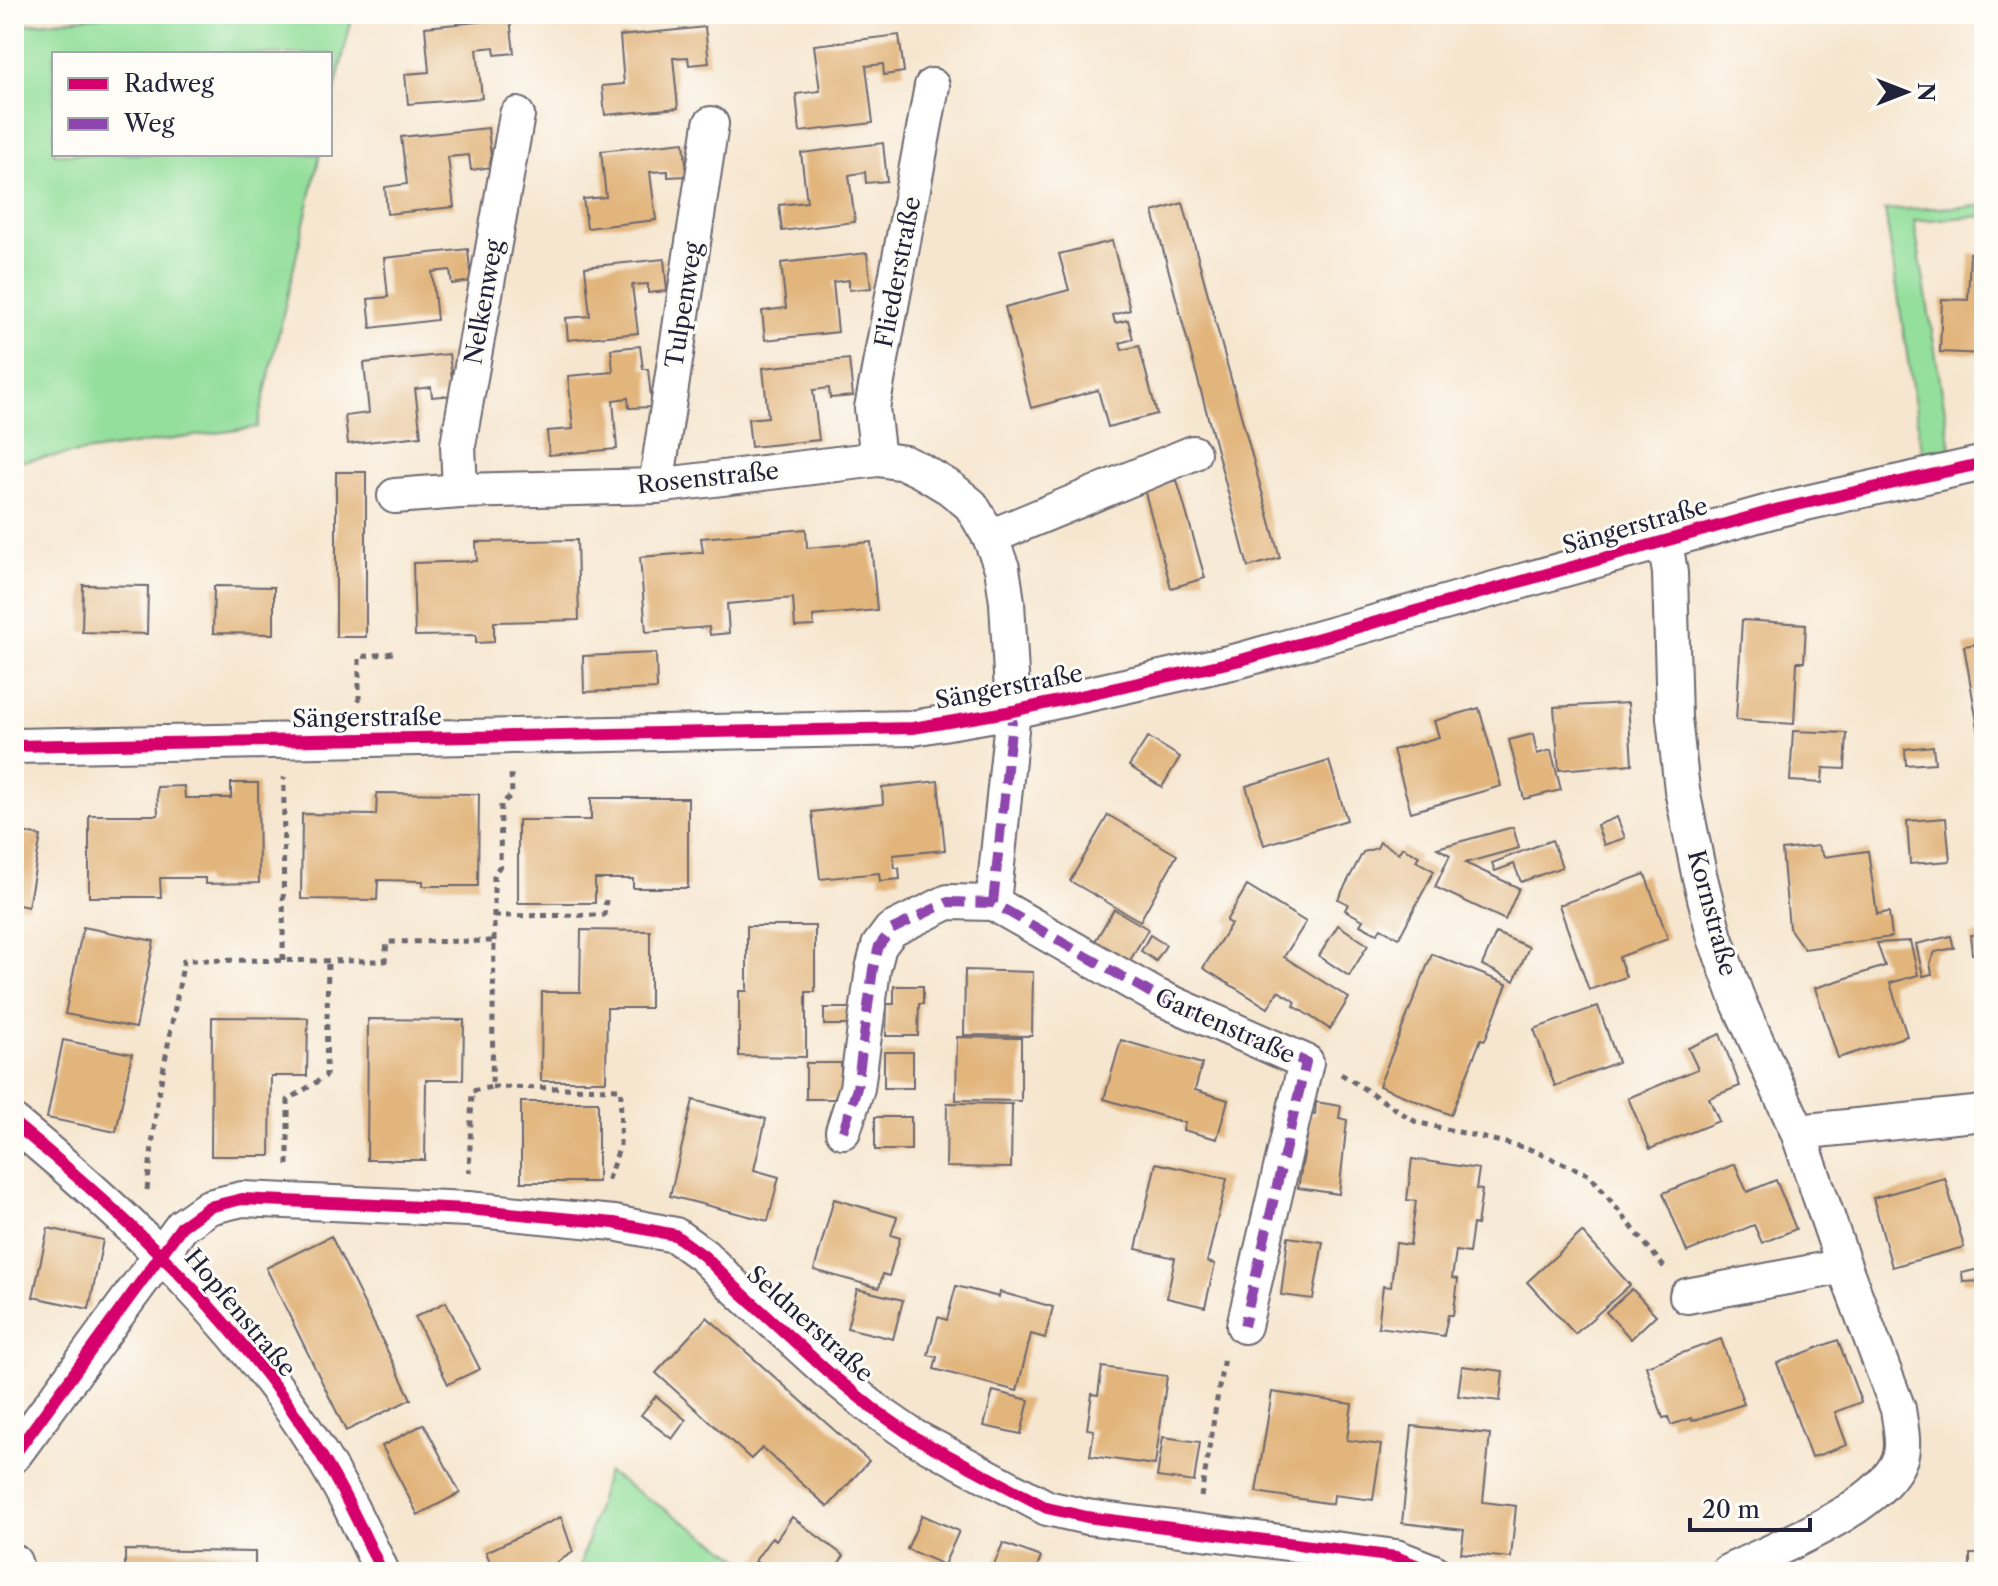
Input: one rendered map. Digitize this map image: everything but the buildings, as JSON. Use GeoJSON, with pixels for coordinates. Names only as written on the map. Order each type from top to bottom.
{"type":"FeatureCollection","features":[{"type":"Feature","properties":{"kind":"street","name":"Fliederstraße"},"geometry":{"type":"LineString","coordinates":[[878,459],[872,408],[932,86]]}},
{"type":"Feature","properties":{"kind":"street","name":"Nelkenweg"},"geometry":{"type":"LineString","coordinates":[[460,491],[458,445],[517,115]]}},
{"type":"Feature","properties":{"kind":"street","name":"Tulpenweg"},"geometry":{"type":"LineString","coordinates":[[656,486],[711,124]]}},
{"type":"Feature","properties":{"kind":"street"},"geometry":{"type":"LineString","coordinates":[[990,537],[1193,453]]}},
{"type":"Feature","properties":{"kind":"street","name":"Rosenstraße"},"geometry":{"type":"LineString","coordinates":[[395,496],[460,491],[656,486],[878,459],[905,463],[950,488],[971,505],[990,537],[1002,568],[1007,602],[1013,711]]}},
{"type":"Feature","properties":{"kind":"street","name":"Sängerstraße"},"geometry":{"type":"LineString","coordinates":[[14,746],[913,728],[1013,711],[1241,660],[1779,509],[1984,463]]}},
{"type":"Feature","properties":{"kind":"street","name":"Kornstraße"},"geometry":{"type":"LineString","coordinates":[[1665,541],[1670,573],[1674,718],[1682,790],[1699,874],[1725,968],[1798,1132],[1898,1409],[1901,1456],[1890,1478],[1851,1511],[1728,1572]]}},
{"type":"Feature","properties":{"kind":"street"},"geometry":{"type":"LineString","coordinates":[[993,903],[1013,711]]}},
{"type":"Feature","properties":{"kind":"street","name":"Gartenstraße"},"geometry":{"type":"LineString","coordinates":[[843,1131],[857,1088],[873,969],[879,946],[891,930],[948,902],[993,903],[1156,996],[1306,1062],[1244,1326]]}},
{"type":"Feature","properties":{"kind":"street"},"geometry":{"type":"LineString","coordinates":[[1798,1132],[1984,1113]]}},
{"type":"Feature","properties":{"kind":"street","name":"Hopfenstraße"},"geometry":{"type":"LineString","coordinates":[[14,1123],[150,1244],[267,1374],[320,1452],[382,1572]]}},
{"type":"Feature","properties":{"kind":"street","name":"Seldnerstraße"},"geometry":{"type":"LineString","coordinates":[[14,1455],[150,1244],[209,1207],[242,1199],[468,1209],[593,1221],[675,1235],[704,1256],[827,1371],[875,1410],[914,1437],[1047,1508],[1087,1517],[1396,1557],[1434,1572]]}},
{"type":"Feature","properties":{"kind":"street"},"geometry":{"type":"LineString","coordinates":[[1687,1296],[1844,1266]]}},
{"type":"Feature","properties":{"kind":"street"},"geometry":{"type":"LineString","coordinates":[[14,1562],[17,1572]]}},
{"type":"Feature","properties":{"kind":"path"},"geometry":{"type":"LineString","coordinates":[[358,741],[359,657],[393,653]]}},
{"type":"Feature","properties":{"kind":"path"},"geometry":{"type":"LineString","coordinates":[[492,1087],[494,874],[500,866],[501,804],[512,795],[510,738]]}},
{"type":"Feature","properties":{"kind":"path"},"geometry":{"type":"LineString","coordinates":[[283,960],[284,741]]}},
{"type":"Feature","properties":{"kind":"path"},"geometry":{"type":"LineString","coordinates":[[494,916],[604,915],[606,900]]}},
{"type":"Feature","properties":{"kind":"path"},"geometry":{"type":"LineString","coordinates":[[150,1244],[157,1103],[184,960],[385,961],[387,942],[494,941]]}},
{"type":"Feature","properties":{"kind":"path"},"geometry":{"type":"LineString","coordinates":[[288,1202],[288,1100],[326,1076],[328,961]]}},
{"type":"Feature","properties":{"kind":"path"},"geometry":{"type":"LineString","coordinates":[[1306,1062],[1337,1072],[1416,1122],[1527,1148],[1590,1175],[1687,1296]]}},
{"type":"Feature","properties":{"kind":"path"},"geometry":{"type":"LineString","coordinates":[[468,1209],[472,1091],[492,1087],[621,1089],[620,1146],[593,1221]]}},
{"type":"Feature","properties":{"kind":"path"},"geometry":{"type":"LineString","coordinates":[[1195,1530],[1229,1329],[1244,1326]]}},
{"type":"Feature","properties":{"kind":"green space"},"geometry":{"type":"Polygon","coordinates":[[[117,14],[353,14],[332,103],[332,52],[52,52],[52,156],[320,156],[257,427],[14,462],[14,26],[117,14]]]}},
{"type":"Feature","properties":{"kind":"green space"},"geometry":{"type":"Polygon","coordinates":[[[1984,206],[1984,216],[1914,221],[1951,448],[1922,452],[1885,210],[1984,206]]]}},
{"type":"Feature","properties":{"kind":"green space"},"geometry":{"type":"Polygon","coordinates":[[[607,1472],[762,1572],[578,1572],[607,1472]]]}},
{"type":"Feature","properties":{"kind":"marked path"},"geometry":{"type":"LineString","coordinates":[[993,903],[1013,711]]}},
{"type":"Feature","properties":{"kind":"marked path"},"geometry":{"type":"LineString","coordinates":[[843,1131],[857,1088],[873,969],[879,946],[891,930],[948,902],[993,903],[1156,996],[1306,1062],[1244,1326]]}},
{"type":"Feature","properties":{"kind":"cycle path"},"geometry":{"type":"LineString","coordinates":[[14,746],[913,728],[1013,711],[1241,660],[1779,509],[1984,463]]}},
{"type":"Feature","properties":{"kind":"cycle path"},"geometry":{"type":"LineString","coordinates":[[14,1123],[141,1235],[256,1361],[329,1467],[382,1572]]}},
{"type":"Feature","properties":{"kind":"cycle path"},"geometry":{"type":"LineString","coordinates":[[14,1455],[182,1226],[209,1207],[242,1199],[468,1209],[614,1223],[675,1235],[704,1256],[827,1371],[875,1410],[914,1437],[1047,1508],[1087,1517],[1396,1557],[1434,1572]]}}]}
